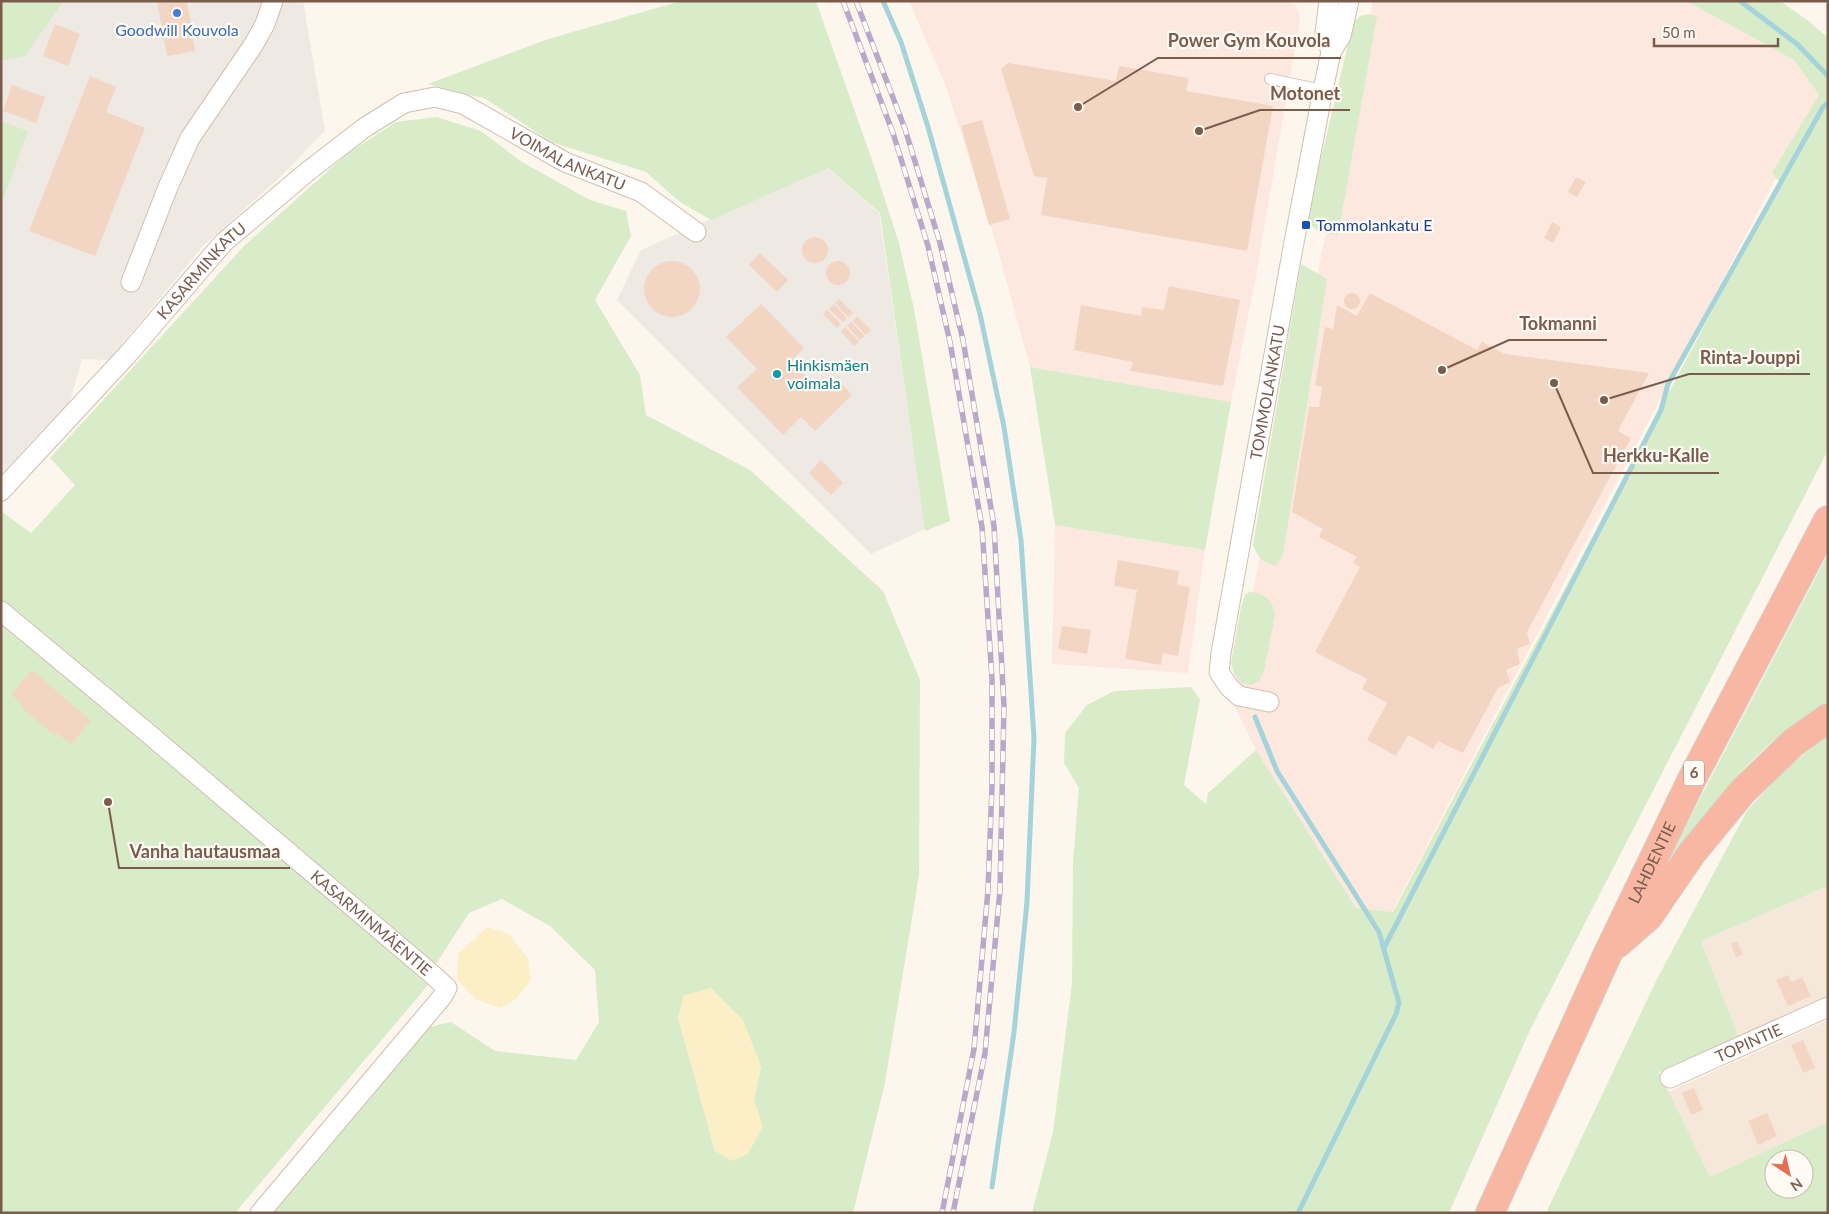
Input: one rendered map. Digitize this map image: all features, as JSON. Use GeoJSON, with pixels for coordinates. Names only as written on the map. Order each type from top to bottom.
{"type":"FeatureCollection","features":[{"type":"Feature","properties":{"kind":"highway","name":"LAHDENTIE"},"geometry":{"type":"LineString","coordinates":[[1490,1213],[1609,952],[1692,779],[1828,520]]}},
{"type":"Feature","properties":{"kind":"highway"},"geometry":{"type":"LineString","coordinates":[[1609,952],[1648,917],[1692,853],[1742,792],[1793,743],[1828,718]]}},
{"type":"Feature","properties":{"kind":"street"},"geometry":{"type":"LineString","coordinates":[[131,282],[168,187],[190,138],[254,44],[265,24],[273,1]]}},
{"type":"Feature","properties":{"kind":"street","name":"TOMMOLANKATU"},"geometry":{"type":"LineString","coordinates":[[1329,1],[1325,33],[1331,52]]}},
{"type":"Feature","properties":{"kind":"street","name":"TOMMOLANKATU"},"geometry":{"type":"LineString","coordinates":[[1269,702],[1240,696],[1229,687],[1220,672],[1221,653],[1277,335],[1323,90],[1331,52],[1341,36],[1348,1]]}},
{"type":"Feature","properties":{"kind":"street","name":"VOIMALANKATU"},"geometry":{"type":"LineString","coordinates":[[435,97],[463,104],[565,162],[642,192],[696,232]]}},
{"type":"Feature","properties":{"kind":"street","name":"KASARMINKATU"},"geometry":{"type":"LineString","coordinates":[[1,491],[128,354],[224,242],[307,172],[364,128],[404,103],[435,97]]}},
{"type":"Feature","properties":{"kind":"street","name":"KASARMINMÄENTIE"},"geometry":{"type":"LineString","coordinates":[[1,611],[426,968],[447,988],[442,997],[260,1213]]}},
{"type":"Feature","properties":{"kind":"street","name":"TOPINTIE"},"geometry":{"type":"LineString","coordinates":[[1670,1078],[1828,1007]]}},
{"type":"Feature","properties":{"kind":"lane"},"geometry":{"type":"LineString","coordinates":[[1270,79],[1323,90]]}},
{"type":"Feature","properties":{"kind":"shaded area"},"geometry":{"type":"Polygon","coordinates":[[[1,1],[303,1],[325,131],[276,181],[203,246],[109,360],[82,359],[68,408],[1,478],[1,1]]]}},
{"type":"Feature","properties":{"kind":"shaded area"},"geometry":{"type":"Polygon","coordinates":[[[909,1],[1281,1],[1296,5],[1300,17],[1257,271],[1231,402],[1030,367],[995,240],[945,84],[909,1]]]}},
{"type":"Feature","properties":{"kind":"shaded area"},"geometry":{"type":"Polygon","coordinates":[[[1373,1],[1686,1],[1794,60],[1819,95],[1392,912],[1356,908],[1256,750],[1231,699],[1373,1]]]}},
{"type":"Feature","properties":{"kind":"shaded area"},"geometry":{"type":"Polygon","coordinates":[[[827,168],[879,213],[925,529],[871,554],[617,300],[641,250],[827,168]]]}},
{"type":"Feature","properties":{"kind":"shaded area"},"geometry":{"type":"Polygon","coordinates":[[[1055,525],[1205,550],[1188,673],[1052,664],[1055,525]]]}},
{"type":"Feature","properties":{"kind":"shaded area"},"geometry":{"type":"Polygon","coordinates":[[[1828,886],[1828,998],[1739,1038],[1701,941],[1828,886]]]}},
{"type":"Feature","properties":{"kind":"shaded area"},"geometry":{"type":"Polygon","coordinates":[[[1828,1020],[1828,1122],[1770,1149],[1764,1149],[1764,1152],[1710,1177],[1668,1092],[1828,1020]]]}},
{"type":"Feature","properties":{"kind":"green space"},"geometry":{"type":"Polygon","coordinates":[[[1,1],[63,2],[25,56],[1,61],[1,1]]]}},
{"type":"Feature","properties":{"kind":"green space"},"geometry":{"type":"Polygon","coordinates":[[[681,1],[816,1],[899,243],[914,309],[950,521],[925,531],[880,213],[828,168],[711,220],[680,202],[646,172],[551,142],[486,99],[428,84],[548,39],[681,1]]]}},
{"type":"Feature","properties":{"kind":"green space"},"geometry":{"type":"Polygon","coordinates":[[[1686,1],[1780,1],[1810,22],[1828,38],[1828,450],[1530,1030],[1449,1213],[1032,1213],[1053,1132],[1072,984],[1073,862],[1079,788],[1064,763],[1065,733],[1087,705],[1114,691],[1191,687],[1200,699],[1184,785],[1206,804],[1208,793],[1256,750],[1356,908],[1393,912],[1752,236],[1782,185],[1772,173],[1819,95],[1794,60],[1686,1]]]}},
{"type":"Feature","properties":{"kind":"green space"},"geometry":{"type":"Polygon","coordinates":[[[1368,14],[1377,16],[1338,235],[1316,229],[1307,218],[1353,23],[1360,16],[1368,14]]]}},
{"type":"Feature","properties":{"kind":"green space"},"geometry":{"type":"Polygon","coordinates":[[[436,117],[481,131],[522,162],[590,200],[626,211],[631,236],[595,300],[640,375],[646,415],[750,470],[883,591],[920,680],[919,875],[885,1083],[853,1213],[272,1213],[429,1027],[451,1022],[495,1051],[576,1060],[599,1022],[595,970],[550,926],[502,899],[469,913],[436,964],[1,602],[1,511],[31,533],[75,485],[50,458],[244,246],[348,153],[396,122],[436,117]],[[678,1017],[715,1151],[754,1100],[761,1066],[678,1017]]]}},
{"type":"Feature","properties":{"kind":"green space"},"geometry":{"type":"Polygon","coordinates":[[[1,121],[28,131],[3,200],[1,199],[1,121]]]}},
{"type":"Feature","properties":{"kind":"green space"},"geometry":{"type":"Polygon","coordinates":[[[1301,264],[1327,279],[1283,555],[1276,566],[1262,559],[1253,545],[1301,264]]]}},
{"type":"Feature","properties":{"kind":"green space"},"geometry":{"type":"Polygon","coordinates":[[[1030,367],[1231,402],[1205,550],[1055,525],[1030,367]]]}},
{"type":"Feature","properties":{"kind":"green space"},"geometry":{"type":"Polygon","coordinates":[[[1828,554],[1828,701],[1783,733],[1731,783],[1710,809],[1650,894],[1828,554]]]}},
{"type":"Feature","properties":{"kind":"green space"},"geometry":{"type":"Polygon","coordinates":[[[1249,592],[1254,592],[1267,598],[1273,606],[1275,616],[1264,671],[1259,681],[1250,685],[1242,683],[1234,674],[1231,663],[1241,607],[1245,595],[1249,592]]]}},
{"type":"Feature","properties":{"kind":"green space"},"geometry":{"type":"Polygon","coordinates":[[[1,620],[429,984],[235,1213],[1,1213],[1,620]]]}},
{"type":"Feature","properties":{"kind":"green space"},"geometry":{"type":"Polygon","coordinates":[[[1828,735],[1828,886],[1701,941],[1739,1038],[1659,1072],[1710,1177],[1764,1152],[1764,1199],[1814,1199],[1814,1149],[1770,1149],[1828,1122],[1828,1213],[1546,1213],[1657,979],[1747,811],[1783,771],[1828,735]]]}},
{"type":"Feature","properties":{"kind":"sand"},"geometry":{"type":"Polygon","coordinates":[[[487,927],[508,933],[528,959],[531,980],[517,998],[501,1008],[477,1000],[457,980],[458,954],[487,927]]]}},
{"type":"Feature","properties":{"kind":"sand"},"geometry":{"type":"Polygon","coordinates":[[[711,988],[743,1020],[761,1066],[754,1100],[763,1126],[748,1154],[732,1161],[715,1151],[678,1017],[684,995],[711,988]]]}},
{"type":"Feature","properties":{"kind":"building"},"geometry":{"type":"Polygon","coordinates":[[[157,1],[187,1],[195,51],[167,56],[157,1]]]}},
{"type":"Feature","properties":{"kind":"building"},"geometry":{"type":"Polygon","coordinates":[[[55,24],[80,34],[68,66],[43,56],[55,24]]]}},
{"type":"Feature","properties":{"kind":"building"},"geometry":{"type":"Polygon","coordinates":[[[1008,63],[1116,81],[1119,66],[1189,78],[1186,91],[1273,106],[1247,251],[1041,215],[1047,178],[1034,176],[1001,69],[1008,63]]]}},
{"type":"Feature","properties":{"kind":"building"},"geometry":{"type":"Polygon","coordinates":[[[90,76],[116,87],[106,112],[145,128],[95,256],[29,231],[90,76]]]}},
{"type":"Feature","properties":{"kind":"building"},"geometry":{"type":"Polygon","coordinates":[[[12,85],[45,97],[36,123],[3,111],[12,85]]]}},
{"type":"Feature","properties":{"kind":"building"},"geometry":{"type":"Polygon","coordinates":[[[982,120],[1010,219],[989,225],[961,126],[982,120]]]}},
{"type":"Feature","properties":{"kind":"building"},"geometry":{"type":"Polygon","coordinates":[[[1576,177],[1586,182],[1577,197],[1568,192],[1576,177]]]}},
{"type":"Feature","properties":{"kind":"building"},"geometry":{"type":"Polygon","coordinates":[[[1552,222],[1561,227],[1553,243],[1544,238],[1552,222]]]}},
{"type":"Feature","properties":{"kind":"building"},"geometry":{"type":"Polygon","coordinates":[[[815,237],[824,241],[828,250],[824,259],[815,263],[806,259],[802,250],[806,241],[815,237]]]}},
{"type":"Feature","properties":{"kind":"building"},"geometry":{"type":"Polygon","coordinates":[[[760,253],[788,280],[777,292],[749,265],[760,253]]]}},
{"type":"Feature","properties":{"kind":"building"},"geometry":{"type":"Polygon","coordinates":[[[672,261],[687,266],[695,274],[700,289],[695,304],[687,312],[672,317],[657,312],[649,304],[644,289],[649,274],[657,266],[672,261]]]}},
{"type":"Feature","properties":{"kind":"building"},"geometry":{"type":"Polygon","coordinates":[[[838,261],[843,262],[849,268],[849,278],[843,284],[838,285],[833,284],[827,278],[826,273],[827,268],[833,262],[838,261]]]}},
{"type":"Feature","properties":{"kind":"building"},"geometry":{"type":"Polygon","coordinates":[[[1169,286],[1240,300],[1223,386],[1130,371],[1133,362],[1074,350],[1081,305],[1141,316],[1142,307],[1164,310],[1169,286]]]}},
{"type":"Feature","properties":{"kind":"building"},"geometry":{"type":"Polygon","coordinates":[[[1352,293],[1360,301],[1352,309],[1344,301],[1352,293]]]}},
{"type":"Feature","properties":{"kind":"building"},"geometry":{"type":"Polygon","coordinates":[[[1370,293],[1477,350],[1482,342],[1505,354],[1649,373],[1618,431],[1631,438],[1527,632],[1530,644],[1517,649],[1520,664],[1506,670],[1510,682],[1498,688],[1463,753],[1438,741],[1433,749],[1408,735],[1396,756],[1367,740],[1387,703],[1362,689],[1367,679],[1315,652],[1360,567],[1353,563],[1357,557],[1319,537],[1323,529],[1292,512],[1309,407],[1319,407],[1322,387],[1315,385],[1325,327],[1333,329],[1337,305],[1357,316],[1370,293]]]}},
{"type":"Feature","properties":{"kind":"building"},"geometry":{"type":"Polygon","coordinates":[[[839,299],[853,313],[848,317],[835,303],[839,299]]]}},
{"type":"Feature","properties":{"kind":"building","name":"Hinkismäen voimala"},"geometry":{"type":"Polygon","coordinates":[[[761,304],[804,348],[791,361],[812,383],[817,378],[829,391],[839,381],[852,395],[815,431],[801,417],[783,435],[737,387],[757,369],[726,337],[761,304]]]}},
{"type":"Feature","properties":{"kind":"building"},"geometry":{"type":"Polygon","coordinates":[[[834,304],[847,318],[843,322],[829,309],[834,304]]]}},
{"type":"Feature","properties":{"kind":"building"},"geometry":{"type":"Polygon","coordinates":[[[827,310],[841,324],[837,328],[823,314],[827,310]]]}},
{"type":"Feature","properties":{"kind":"building"},"geometry":{"type":"Polygon","coordinates":[[[857,316],[871,330],[866,335],[853,321],[857,316]]]}},
{"type":"Feature","properties":{"kind":"building"},"geometry":{"type":"Polygon","coordinates":[[[851,322],[865,336],[860,340],[847,326],[851,322]]]}},
{"type":"Feature","properties":{"kind":"building"},"geometry":{"type":"Polygon","coordinates":[[[845,327],[859,341],[854,346],[841,332],[845,327]]]}},
{"type":"Feature","properties":{"kind":"building"},"geometry":{"type":"Polygon","coordinates":[[[821,460],[843,483],[831,495],[809,473],[821,460]]]}},
{"type":"Feature","properties":{"kind":"building"},"geometry":{"type":"Polygon","coordinates":[[[1118,560],[1179,571],[1177,585],[1190,587],[1178,656],[1163,653],[1161,665],[1125,659],[1137,590],[1114,586],[1118,560]]]}},
{"type":"Feature","properties":{"kind":"building"},"geometry":{"type":"Polygon","coordinates":[[[1062,626],[1091,630],[1087,654],[1058,649],[1062,626]]]}},
{"type":"Feature","properties":{"kind":"building"},"geometry":{"type":"Polygon","coordinates":[[[32,670],[91,721],[71,744],[57,733],[55,736],[21,707],[23,705],[11,694],[32,670]]]}},
{"type":"Feature","properties":{"kind":"building"},"geometry":{"type":"Polygon","coordinates":[[[1737,941],[1743,954],[1736,957],[1731,944],[1737,941]]]}},
{"type":"Feature","properties":{"kind":"building"},"geometry":{"type":"Polygon","coordinates":[[[1788,975],[1791,982],[1802,977],[1811,996],[1788,1006],[1776,980],[1788,975]]]}},
{"type":"Feature","properties":{"kind":"building"},"geometry":{"type":"Polygon","coordinates":[[[1803,1040],[1815,1068],[1803,1073],[1791,1045],[1803,1040]]]}},
{"type":"Feature","properties":{"kind":"building"},"geometry":{"type":"Polygon","coordinates":[[[1694,1088],[1703,1110],[1691,1115],[1682,1093],[1694,1088]]]}},
{"type":"Feature","properties":{"kind":"building"},"geometry":{"type":"Polygon","coordinates":[[[1767,1113],[1777,1136],[1758,1145],[1748,1121],[1767,1113]]]}},
{"type":"Feature","properties":{"kind":"waterway"},"geometry":{"type":"LineString","coordinates":[[883,1],[901,42],[928,127],[980,314],[1004,427],[1021,540],[1034,738],[1027,902],[1014,1032],[992,1187]]}},
{"type":"Feature","properties":{"kind":"waterway"},"geometry":{"type":"LineString","coordinates":[[1740,1],[1797,44],[1828,76]]}},
{"type":"Feature","properties":{"kind":"waterway"},"geometry":{"type":"LineString","coordinates":[[1384,948],[1661,410],[1668,384],[1823,107],[1828,103]]}},
{"type":"Feature","properties":{"kind":"waterway"},"geometry":{"type":"LineString","coordinates":[[1255,717],[1277,771],[1379,932],[1399,1003],[1396,1014],[1298,1213]]}},
{"type":"Feature","properties":{"kind":"railway"},"geometry":{"type":"LineString","coordinates":[[843,1],[893,133],[928,246],[950,342],[982,527],[992,679],[992,786],[988,890],[974,1049],[942,1213]]}},
{"type":"Feature","properties":{"kind":"railway"},"geometry":{"type":"LineString","coordinates":[[856,1],[905,129],[940,243],[963,340],[994,526],[1004,706],[1000,890],[985,1053],[953,1213]]}},
{"type":"Feature","properties":{"kind":"place","name":"Goodwill Kouvola"},"geometry":{"type":"Point","coordinates":[177,13]}},
{"type":"Feature","properties":{"kind":"place","name":"Power Gym Kouvola"},"geometry":{"type":"Point","coordinates":[1078,107]}},
{"type":"Feature","properties":{"kind":"place","name":"Motonet"},"geometry":{"type":"Point","coordinates":[1199,131]}},
{"type":"Feature","properties":{"kind":"place","name":"Tommolankatu E"},"geometry":{"type":"Point","coordinates":[1306,225]}},
{"type":"Feature","properties":{"kind":"place","name":"Tokmanni"},"geometry":{"type":"Point","coordinates":[1442,370]}},
{"type":"Feature","properties":{"kind":"place","name":"Hinkismäen voimala"},"geometry":{"type":"Point","coordinates":[777,374]}},
{"type":"Feature","properties":{"kind":"place","name":"Herkku-Kalle"},"geometry":{"type":"Point","coordinates":[1554,383]}},
{"type":"Feature","properties":{"kind":"place","name":"Rinta-Jouppi"},"geometry":{"type":"Point","coordinates":[1604,400]}},
{"type":"Feature","properties":{"kind":"place","name":"Vanha hautausmaa"},"geometry":{"type":"Point","coordinates":[108,802]}}]}
